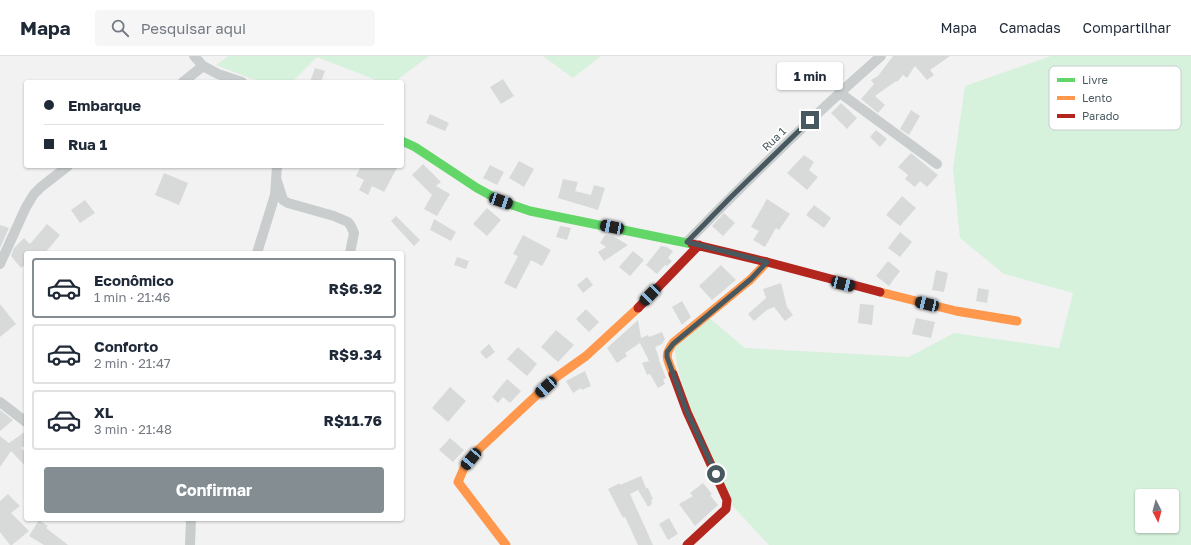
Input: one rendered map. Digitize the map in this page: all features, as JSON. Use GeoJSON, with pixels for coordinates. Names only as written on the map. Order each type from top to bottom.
{"type":"FeatureCollection","features":[{"type":"Feature","properties":{"kind":"street"},"geometry":{"type":"LineString","coordinates":[[194,56],[203,66],[218,74],[236,80]]}},
{"type":"Feature","properties":{"kind":"street","name":"Rua 1"},"geometry":{"type":"LineString","coordinates":[[687,242],[730,198],[881,56]]}},
{"type":"Feature","properties":{"kind":"street"},"geometry":{"type":"LineString","coordinates":[[186,80],[203,66]]}},
{"type":"Feature","properties":{"kind":"street"},"geometry":{"type":"LineString","coordinates":[[840,93],[937,164]]}},
{"type":"Feature","properties":{"kind":"street"},"geometry":{"type":"LineString","coordinates":[[404,142],[477,188],[501,201],[530,211],[687,242],[877,292],[956,311],[1017,321]]}},
{"type":"Feature","properties":{"kind":"street"},"geometry":{"type":"LineString","coordinates":[[0,264],[26,207],[34,194],[65,168]]}},
{"type":"Feature","properties":{"kind":"street"},"geometry":{"type":"LineString","coordinates":[[258,251],[275,195],[277,168]]}},
{"type":"Feature","properties":{"kind":"street"},"geometry":{"type":"LineString","coordinates":[[277,181],[283,200],[288,203],[334,216],[348,222],[354,233],[350,251]]}},
{"type":"Feature","properties":{"kind":"street"},"geometry":{"type":"LineString","coordinates":[[506,545],[458,482],[464,468],[478,450],[517,412],[555,378],[586,356],[631,315],[699,245]]}},
{"type":"Feature","properties":{"kind":"street"},"geometry":{"type":"LineString","coordinates":[[687,545],[726,509],[727,500],[687,412],[667,357],[667,352],[673,344],[751,279],[767,262]]}},
{"type":"Feature","properties":{"kind":"street"},"geometry":{"type":"LineString","coordinates":[[0,402],[24,420]]}},
{"type":"Feature","properties":{"kind":"street"},"geometry":{"type":"LineString","coordinates":[[190,545],[191,521]]}},
{"type":"Feature","properties":{"kind":"green space"},"geometry":{"type":"Polygon","coordinates":[[[229,56],[429,56],[397,80],[376,80],[317,57],[294,80],[258,80],[216,65],[229,56]]]}},
{"type":"Feature","properties":{"kind":"green space"},"geometry":{"type":"Polygon","coordinates":[[[543,56],[601,56],[573,78],[543,56]]]}},
{"type":"Feature","properties":{"kind":"green space"},"geometry":{"type":"Polygon","coordinates":[[[1051,56],[1191,56],[1191,545],[769,545],[727,500],[687,412],[673,343],[707,316],[745,348],[909,357],[954,333],[1059,348],[1073,293],[1004,274],[960,238],[953,169],[965,86],[1051,56]]]}},
{"type":"Feature","properties":{"kind":"building"},"geometry":{"type":"Polygon","coordinates":[[[893,56],[950,56],[930,70],[934,75],[927,80],[915,66],[907,78],[903,75],[897,82],[896,81],[875,96],[885,105],[878,113],[861,99],[874,84],[871,80],[878,76],[893,56]]]}},
{"type":"Feature","properties":{"kind":"building"},"geometry":{"type":"Polygon","coordinates":[[[315,68],[325,71],[322,80],[311,80],[315,68]]]}},
{"type":"Feature","properties":{"kind":"building"},"geometry":{"type":"Polygon","coordinates":[[[503,79],[514,96],[501,104],[490,87],[503,79]]]}},
{"type":"Feature","properties":{"kind":"building"},"geometry":{"type":"Polygon","coordinates":[[[841,103],[857,118],[847,129],[831,113],[841,103]]]}},
{"type":"Feature","properties":{"kind":"building"},"geometry":{"type":"Polygon","coordinates":[[[911,110],[920,116],[909,135],[900,129],[911,110]]]}},
{"type":"Feature","properties":{"kind":"building"},"geometry":{"type":"Polygon","coordinates":[[[430,114],[449,123],[445,131],[426,123],[430,114]]]}},
{"type":"Feature","properties":{"kind":"building"},"geometry":{"type":"Polygon","coordinates":[[[876,130],[887,139],[880,147],[870,137],[876,130]]]}},
{"type":"Feature","properties":{"kind":"building"},"geometry":{"type":"Polygon","coordinates":[[[911,153],[938,175],[927,187],[920,181],[915,187],[905,179],[908,175],[898,167],[911,153]]]}},
{"type":"Feature","properties":{"kind":"building"},"geometry":{"type":"Polygon","coordinates":[[[804,155],[814,162],[809,170],[818,177],[807,190],[787,173],[804,155]]]}},
{"type":"Feature","properties":{"kind":"building"},"geometry":{"type":"Polygon","coordinates":[[[519,161],[534,169],[524,187],[509,178],[519,161]]]}},
{"type":"Feature","properties":{"kind":"building"},"geometry":{"type":"Polygon","coordinates":[[[423,164],[441,182],[436,186],[450,194],[437,216],[424,209],[432,195],[412,175],[423,164]]]}},
{"type":"Feature","properties":{"kind":"building"},"geometry":{"type":"Polygon","coordinates":[[[490,165],[504,172],[497,185],[483,178],[490,165]]]}},
{"type":"Feature","properties":{"kind":"building"},"geometry":{"type":"Polygon","coordinates":[[[360,168],[397,168],[384,192],[372,186],[368,195],[359,190],[364,180],[356,176],[360,168]]]}},
{"type":"Feature","properties":{"kind":"building"},"geometry":{"type":"Polygon","coordinates":[[[164,173],[188,183],[179,205],[155,195],[164,173]]]}},
{"type":"Feature","properties":{"kind":"building"},"geometry":{"type":"Polygon","coordinates":[[[563,179],[578,182],[575,191],[591,195],[594,185],[605,188],[598,210],[558,198],[563,179]]]}},
{"type":"Feature","properties":{"kind":"building"},"geometry":{"type":"Polygon","coordinates":[[[902,196],[916,208],[900,226],[886,215],[902,196]]]}},
{"type":"Feature","properties":{"kind":"building"},"geometry":{"type":"Polygon","coordinates":[[[767,199],[790,214],[779,230],[776,228],[765,247],[753,240],[759,231],[751,227],[767,199]]]}},
{"type":"Feature","properties":{"kind":"building"},"geometry":{"type":"Polygon","coordinates":[[[85,200],[95,213],[80,223],[71,210],[85,200]]]}},
{"type":"Feature","properties":{"kind":"building"},"geometry":{"type":"Polygon","coordinates":[[[814,205],[831,218],[824,228],[806,215],[814,205]]]}},
{"type":"Feature","properties":{"kind":"building"},"geometry":{"type":"Polygon","coordinates":[[[487,208],[501,220],[487,236],[473,224],[487,208]]]}},
{"type":"Feature","properties":{"kind":"building"},"geometry":{"type":"Polygon","coordinates":[[[724,213],[735,223],[723,236],[712,226],[724,213]]]}},
{"type":"Feature","properties":{"kind":"building"},"geometry":{"type":"Polygon","coordinates":[[[396,216],[420,240],[414,246],[391,221],[396,216]]]}},
{"type":"Feature","properties":{"kind":"building"},"geometry":{"type":"Polygon","coordinates":[[[434,219],[456,232],[451,241],[430,230],[434,219]]]}},
{"type":"Feature","properties":{"kind":"building"},"geometry":{"type":"Polygon","coordinates":[[[47,224],[60,235],[47,251],[24,251],[24,266],[21,268],[11,256],[14,248],[24,238],[30,244],[47,224]]]}},
{"type":"Feature","properties":{"kind":"building"},"geometry":{"type":"Polygon","coordinates":[[[0,225],[9,228],[0,248],[0,225]]]}},
{"type":"Feature","properties":{"kind":"building"},"geometry":{"type":"Polygon","coordinates":[[[560,226],[571,228],[567,240],[556,237],[560,226]]]}},
{"type":"Feature","properties":{"kind":"building"},"geometry":{"type":"Polygon","coordinates":[[[900,232],[912,242],[900,257],[888,248],[900,232]]]}},
{"type":"Feature","properties":{"kind":"building"},"geometry":{"type":"Polygon","coordinates":[[[523,235],[551,250],[542,266],[531,260],[516,289],[504,283],[518,256],[513,254],[523,235]]]}},
{"type":"Feature","properties":{"kind":"building"},"geometry":{"type":"Polygon","coordinates":[[[605,235],[613,236],[628,245],[604,261],[598,252],[606,247],[600,243],[605,235]]]}},
{"type":"Feature","properties":{"kind":"building"},"geometry":{"type":"Polygon","coordinates":[[[661,246],[667,247],[673,251],[668,258],[672,261],[667,266],[665,265],[657,274],[646,265],[661,246]]]}},
{"type":"Feature","properties":{"kind":"building"},"geometry":{"type":"Polygon","coordinates":[[[633,251],[644,260],[630,276],[619,267],[633,251]]]}},
{"type":"Feature","properties":{"kind":"building"},"geometry":{"type":"Polygon","coordinates":[[[457,257],[469,261],[466,269],[454,265],[457,257]]]}},
{"type":"Feature","properties":{"kind":"building"},"geometry":{"type":"Polygon","coordinates":[[[888,261],[900,271],[889,286],[876,276],[888,261]]]}},
{"type":"Feature","properties":{"kind":"building"},"geometry":{"type":"Polygon","coordinates":[[[721,265],[736,280],[712,300],[699,286],[721,265]]]}},
{"type":"Feature","properties":{"kind":"building"},"geometry":{"type":"Polygon","coordinates":[[[936,270],[948,273],[944,292],[932,290],[936,270]]]}},
{"type":"Feature","properties":{"kind":"building"},"geometry":{"type":"Polygon","coordinates":[[[587,277],[593,285],[583,293],[577,285],[587,277]]]}},
{"type":"Feature","properties":{"kind":"building"},"geometry":{"type":"Polygon","coordinates":[[[781,283],[787,307],[793,315],[785,321],[774,307],[767,310],[754,321],[748,314],[766,298],[763,289],[781,283]]]}},
{"type":"Feature","properties":{"kind":"building"},"geometry":{"type":"Polygon","coordinates":[[[978,288],[989,290],[987,303],[976,301],[978,288]]]}},
{"type":"Feature","properties":{"kind":"building"},"geometry":{"type":"Polygon","coordinates":[[[682,301],[691,317],[682,325],[672,307],[682,301]]]}},
{"type":"Feature","properties":{"kind":"building"},"geometry":{"type":"Polygon","coordinates":[[[0,304],[16,324],[0,337],[0,304]]]}},
{"type":"Feature","properties":{"kind":"building"},"geometry":{"type":"Polygon","coordinates":[[[860,304],[874,305],[872,325],[858,323],[860,304]]]}},
{"type":"Feature","properties":{"kind":"building"},"geometry":{"type":"Polygon","coordinates":[[[586,309],[599,322],[589,332],[576,319],[586,309]]]}},
{"type":"Feature","properties":{"kind":"building"},"geometry":{"type":"Polygon","coordinates":[[[916,318],[935,322],[931,338],[912,334],[916,318]]]}},
{"type":"Feature","properties":{"kind":"building"},"geometry":{"type":"Polygon","coordinates":[[[638,320],[641,338],[648,335],[649,337],[662,332],[665,339],[662,344],[655,347],[666,378],[663,380],[665,384],[658,388],[650,374],[647,375],[642,363],[649,361],[640,343],[625,353],[627,356],[617,363],[607,348],[638,320]]]}},
{"type":"Feature","properties":{"kind":"building"},"geometry":{"type":"Polygon","coordinates":[[[556,330],[574,345],[558,362],[541,347],[556,330]]]}},
{"type":"Feature","properties":{"kind":"building"},"geometry":{"type":"Polygon","coordinates":[[[489,344],[495,352],[486,359],[480,352],[489,344]]]}},
{"type":"Feature","properties":{"kind":"building"},"geometry":{"type":"Polygon","coordinates":[[[518,347],[537,364],[527,376],[507,359],[518,347]]]}},
{"type":"Feature","properties":{"kind":"building"},"geometry":{"type":"Polygon","coordinates":[[[585,371],[591,386],[582,390],[581,388],[573,393],[566,381],[585,371]]]}},
{"type":"Feature","properties":{"kind":"building"},"geometry":{"type":"Polygon","coordinates":[[[507,379],[521,391],[510,403],[503,397],[498,403],[492,397],[507,379]]]}},
{"type":"Feature","properties":{"kind":"building"},"geometry":{"type":"Polygon","coordinates":[[[450,387],[466,401],[448,422],[432,408],[450,387]]]}},
{"type":"Feature","properties":{"kind":"building"},"geometry":{"type":"Polygon","coordinates":[[[0,410],[13,420],[0,431],[0,410]]]}},
{"type":"Feature","properties":{"kind":"building"},"geometry":{"type":"Polygon","coordinates":[[[24,432],[24,446],[21,448],[24,451],[24,465],[11,451],[0,467],[0,436],[9,443],[24,432]]]}},
{"type":"Feature","properties":{"kind":"building"},"geometry":{"type":"Polygon","coordinates":[[[450,438],[464,450],[453,462],[439,450],[450,438]]]}},
{"type":"Feature","properties":{"kind":"building"},"geometry":{"type":"Polygon","coordinates":[[[641,476],[653,499],[651,500],[652,504],[648,507],[638,490],[630,494],[653,545],[638,545],[625,517],[623,518],[608,489],[641,476]]]}},
{"type":"Feature","properties":{"kind":"building"},"geometry":{"type":"Polygon","coordinates":[[[703,483],[712,494],[710,495],[718,505],[695,526],[679,504],[693,496],[690,493],[703,483]]]}},
{"type":"Feature","properties":{"kind":"building"},"geometry":{"type":"Polygon","coordinates":[[[8,494],[20,506],[11,513],[29,531],[12,545],[10,545],[0,532],[0,501],[8,494]]]}},
{"type":"Feature","properties":{"kind":"building"},"geometry":{"type":"Polygon","coordinates":[[[669,518],[678,534],[668,540],[659,524],[669,518]]]}},
{"type":"Feature","properties":{"kind":"building"},"geometry":{"type":"Polygon","coordinates":[[[38,521],[40,521],[48,526],[46,528],[68,545],[44,545],[29,536],[38,521]]]}},
{"type":"Feature","properties":{"kind":"traffic: fast"},"geometry":{"type":"LineString","coordinates":[[404,142],[415,147],[477,188],[501,201],[530,211],[692,244]]}},
{"type":"Feature","properties":{"kind":"traffic: slow"},"geometry":{"type":"LineString","coordinates":[[673,374],[667,358],[668,352],[673,343],[751,279],[767,262]]}},
{"type":"Feature","properties":{"kind":"traffic: slow"},"geometry":{"type":"LineString","coordinates":[[880,292],[956,311],[1017,321]]}},
{"type":"Feature","properties":{"kind":"traffic: slow"},"geometry":{"type":"LineString","coordinates":[[506,545],[458,482],[464,468],[478,450],[555,378],[586,356],[638,308]]}},
{"type":"Feature","properties":{"kind":"traffic: jam"},"geometry":{"type":"LineString","coordinates":[[692,244],[880,292]]}},
{"type":"Feature","properties":{"kind":"traffic: jam"},"geometry":{"type":"LineString","coordinates":[[638,308],[699,245]]}},
{"type":"Feature","properties":{"kind":"traffic: jam"},"geometry":{"type":"LineString","coordinates":[[673,374],[687,412],[727,500],[726,509],[687,545]]}},
{"type":"Feature","properties":{"kind":"route"},"geometry":{"type":"LineString","coordinates":[[716,474],[687,412],[667,357],[667,352],[673,344],[751,279],[767,262],[687,242],[810,120]]}}]}
